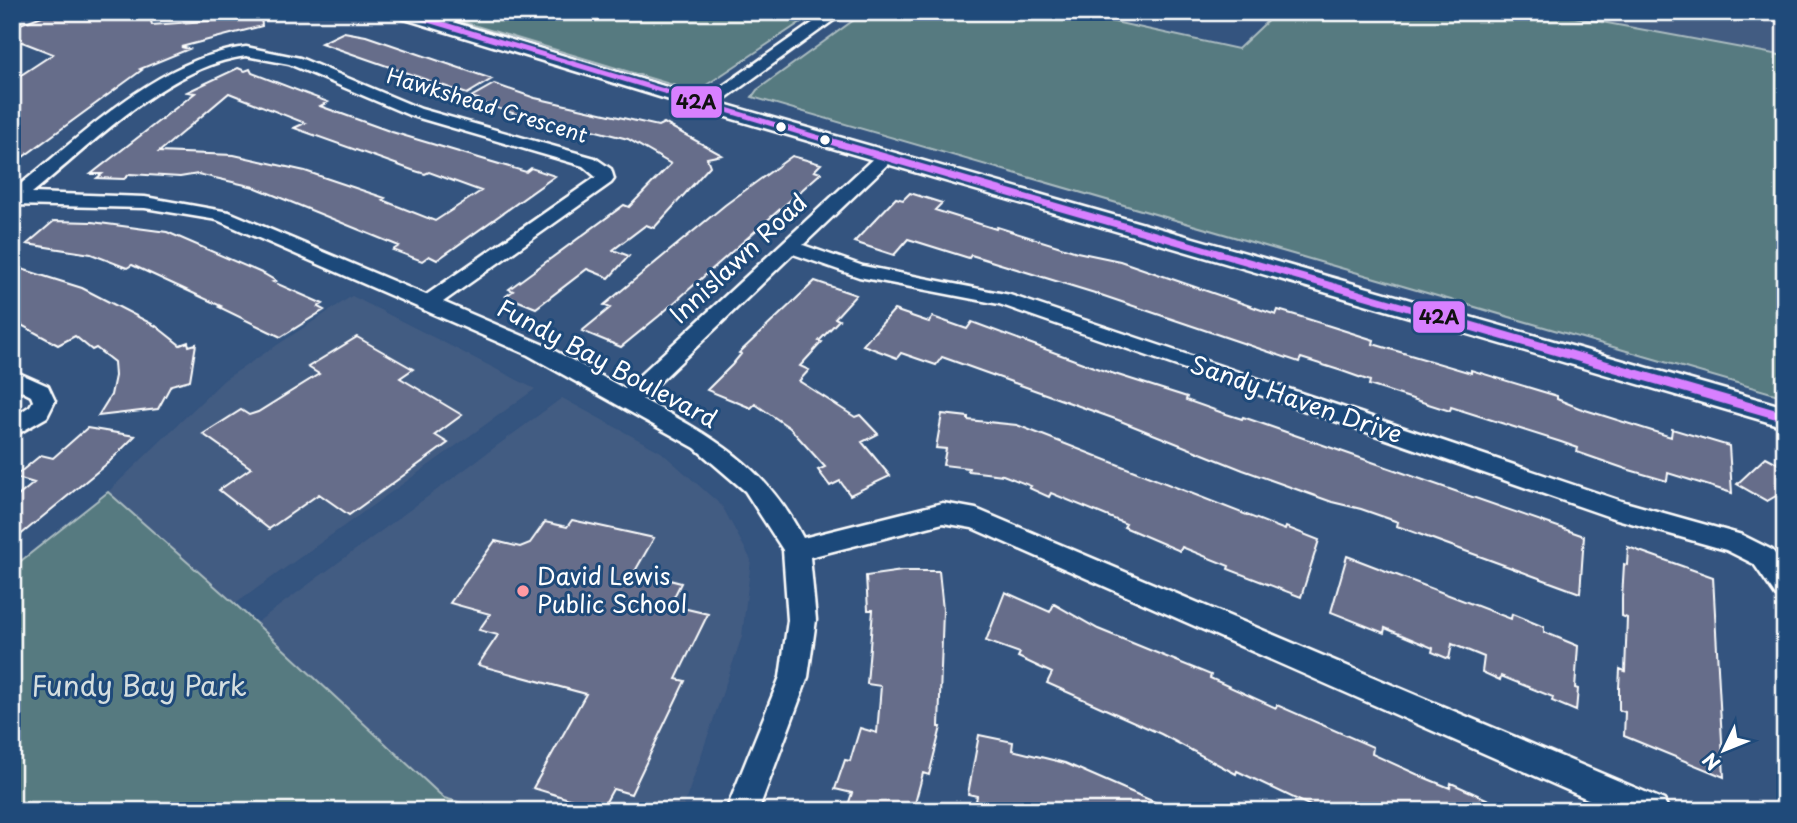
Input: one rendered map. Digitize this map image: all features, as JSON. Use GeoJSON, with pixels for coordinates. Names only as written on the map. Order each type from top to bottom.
{"type":"FeatureCollection","features":[{"type":"Feature","properties":{"kind":"main road"},"geometry":{"type":"LineString","coordinates":[[401,12],[706,105],[1785,417]]}},
{"type":"Feature","properties":{"kind":"street"},"geometry":{"type":"LineString","coordinates":[[706,105],[838,12]]}},
{"type":"Feature","properties":{"kind":"street","name":"Hawkshead Crescent"},"geometry":{"type":"LineString","coordinates":[[13,199],[159,85],[214,58],[239,51],[263,52],[320,72],[411,111],[589,162],[605,173],[605,179],[598,186],[563,207],[428,303]]}},
{"type":"Feature","properties":{"kind":"street","name":"Innislawn Road"},"geometry":{"type":"LineString","coordinates":[[628,399],[885,157]]}},
{"type":"Feature","properties":{"kind":"street","name":"Fundy Bay Boulevard"},"geometry":{"type":"LineString","coordinates":[[13,199],[150,203],[192,207],[223,216],[536,350],[704,442],[729,462],[754,484],[770,505],[796,550],[802,620],[794,677],[742,811]]}},
{"type":"Feature","properties":{"kind":"street","name":"Sandy Haven Drive"},"geometry":{"type":"LineString","coordinates":[[790,247],[859,271],[1003,299],[1619,510],[1733,542],[1763,557],[1785,588]]}},
{"type":"Feature","properties":{"kind":"street"},"geometry":{"type":"LineString","coordinates":[[12,377],[40,391],[44,401],[39,411],[12,429]]}},
{"type":"Feature","properties":{"kind":"street"},"geometry":{"type":"LineString","coordinates":[[796,550],[943,513],[976,519],[1653,811]]}},
{"type":"Feature","properties":{"kind":"shaded area"},"geometry":{"type":"Polygon","coordinates":[[[1548,12],[1785,12],[1785,56],[1548,12]]]}},
{"type":"Feature","properties":{"kind":"shaded area"},"geometry":{"type":"Polygon","coordinates":[[[352,296],[535,389],[235,604],[108,492],[224,380],[352,296]]]}},
{"type":"Feature","properties":{"kind":"shaded area","name":"David Lewis Public School"},"geometry":{"type":"Polygon","coordinates":[[[562,398],[661,452],[722,506],[751,560],[742,636],[682,811],[491,811],[444,798],[256,623],[562,398]]]}},
{"type":"Feature","properties":{"kind":"green space"},"geometry":{"type":"Polygon","coordinates":[[[430,12],[816,12],[696,92],[430,12]]]}},
{"type":"Feature","properties":{"kind":"green space"},"geometry":{"type":"Polygon","coordinates":[[[865,12],[1069,12],[1238,49],[1277,12],[1548,12],[1785,56],[1785,397],[752,97],[757,90],[865,12]]]}},
{"type":"Feature","properties":{"kind":"green space","name":"Fundy Bay Park"},"geometry":{"type":"Polygon","coordinates":[[[108,492],[235,604],[444,798],[491,811],[12,811],[12,568],[108,492]]]}},
{"type":"Feature","properties":{"kind":"building"},"geometry":{"type":"Polygon","coordinates":[[[53,12],[149,12],[152,25],[261,17],[262,26],[181,47],[189,49],[140,69],[142,70],[12,165],[12,81],[53,54],[12,38],[12,27],[53,12]]]}},
{"type":"Feature","properties":{"kind":"building"},"geometry":{"type":"Polygon","coordinates":[[[344,32],[366,36],[492,79],[467,94],[321,43],[344,32]]]}},
{"type":"Feature","properties":{"kind":"building"},"geometry":{"type":"Polygon","coordinates":[[[238,68],[245,71],[250,69],[252,73],[328,102],[320,106],[392,132],[526,172],[531,168],[555,176],[437,260],[429,256],[422,261],[393,250],[399,246],[254,187],[198,174],[180,177],[130,174],[124,179],[97,178],[102,174],[91,174],[195,93],[187,92],[238,68]],[[229,93],[159,152],[234,155],[305,171],[385,198],[382,200],[435,221],[481,191],[429,172],[425,174],[412,170],[294,128],[305,123],[229,93]]]}},
{"type":"Feature","properties":{"kind":"building"},"geometry":{"type":"Polygon","coordinates":[[[494,84],[535,98],[658,126],[664,123],[722,155],[707,158],[710,166],[654,228],[646,225],[613,250],[629,256],[609,278],[587,269],[536,308],[506,296],[513,291],[509,289],[624,205],[629,207],[671,164],[628,139],[573,125],[568,128],[525,114],[522,116],[475,101],[478,99],[471,97],[494,84]]]}},
{"type":"Feature","properties":{"kind":"building"},"geometry":{"type":"Polygon","coordinates":[[[792,156],[821,164],[814,171],[821,173],[659,316],[621,347],[582,331],[610,308],[604,305],[725,205],[792,156]]]}},
{"type":"Feature","properties":{"kind":"building"},"geometry":{"type":"Polygon","coordinates":[[[910,193],[942,203],[935,210],[996,229],[997,227],[1077,252],[1120,261],[1276,315],[1278,310],[1374,340],[1373,344],[1557,396],[1557,399],[1579,408],[1671,437],[1672,429],[1729,446],[1732,493],[1668,473],[1667,481],[1626,469],[1577,452],[1578,448],[1561,442],[1451,407],[1450,411],[1369,385],[1370,381],[1342,371],[1301,358],[1299,362],[1098,294],[971,255],[969,258],[908,239],[894,255],[854,242],[896,198],[903,200],[910,193]]]}},
{"type":"Feature","properties":{"kind":"building"},"geometry":{"type":"Polygon","coordinates":[[[54,221],[92,222],[167,232],[264,274],[276,281],[273,282],[323,304],[318,307],[324,310],[281,337],[132,265],[127,268],[91,254],[27,244],[54,221]]]}},
{"type":"Feature","properties":{"kind":"building"},"geometry":{"type":"Polygon","coordinates":[[[12,266],[82,288],[156,326],[180,345],[188,342],[189,346],[196,344],[190,380],[171,385],[158,409],[98,416],[111,395],[115,376],[114,362],[96,348],[92,350],[75,336],[58,345],[12,320],[12,266]]]}},
{"type":"Feature","properties":{"kind":"building"},"geometry":{"type":"Polygon","coordinates":[[[815,281],[856,295],[835,318],[839,320],[819,341],[822,342],[800,366],[809,370],[799,381],[855,417],[860,415],[878,434],[862,442],[890,476],[850,495],[840,481],[830,486],[818,470],[825,467],[790,428],[755,404],[751,408],[707,390],[732,365],[741,354],[739,353],[815,281]]]}},
{"type":"Feature","properties":{"kind":"building"},"geometry":{"type":"Polygon","coordinates":[[[894,310],[929,322],[933,317],[967,329],[972,322],[1099,369],[1187,397],[1186,400],[1223,413],[1242,419],[1243,417],[1584,536],[1580,593],[1397,526],[1398,522],[1243,470],[1118,420],[942,357],[936,365],[901,353],[897,358],[863,345],[894,310]]]}},
{"type":"Feature","properties":{"kind":"building"},"geometry":{"type":"Polygon","coordinates":[[[357,337],[413,369],[400,378],[462,415],[435,435],[448,443],[349,515],[319,494],[269,529],[219,490],[251,468],[203,434],[241,410],[249,415],[258,412],[319,374],[308,367],[357,337]]]}},
{"type":"Feature","properties":{"kind":"building"},"geometry":{"type":"Polygon","coordinates":[[[942,414],[968,417],[968,420],[1017,425],[1285,530],[1286,527],[1319,540],[1301,597],[1228,569],[1229,566],[1182,547],[1180,551],[1124,527],[1126,524],[1051,493],[1049,497],[1029,488],[1031,486],[1003,475],[943,465],[946,449],[936,448],[942,414]]]}},
{"type":"Feature","properties":{"kind":"building"},"geometry":{"type":"Polygon","coordinates":[[[87,428],[135,436],[109,462],[12,542],[12,501],[34,483],[14,477],[41,455],[53,458],[87,428]]]}},
{"type":"Feature","properties":{"kind":"building"},"geometry":{"type":"Polygon","coordinates":[[[1766,457],[1785,467],[1785,500],[1776,496],[1767,501],[1737,484],[1766,457]]]}},
{"type":"Feature","properties":{"kind":"building"},"geometry":{"type":"Polygon","coordinates":[[[572,520],[654,538],[635,571],[681,583],[670,605],[708,614],[676,679],[685,681],[631,794],[613,789],[602,809],[533,788],[586,694],[478,665],[498,635],[479,630],[490,614],[450,603],[495,541],[520,547],[530,543],[545,522],[567,527],[572,520]]]}},
{"type":"Feature","properties":{"kind":"building"},"geometry":{"type":"Polygon","coordinates":[[[1628,547],[1713,577],[1724,777],[1624,736],[1625,712],[1619,710],[1619,688],[1620,669],[1625,671],[1627,618],[1622,616],[1622,598],[1628,547]]]}},
{"type":"Feature","properties":{"kind":"building"},"geometry":{"type":"Polygon","coordinates":[[[1347,556],[1511,619],[1512,614],[1544,627],[1544,632],[1578,646],[1576,711],[1552,701],[1553,697],[1501,676],[1500,680],[1482,672],[1484,657],[1452,644],[1449,659],[1432,652],[1433,648],[1385,628],[1384,633],[1331,612],[1347,556]]]}},
{"type":"Feature","properties":{"kind":"building"},"geometry":{"type":"Polygon","coordinates":[[[902,571],[939,571],[943,610],[941,727],[929,775],[923,773],[913,811],[846,811],[852,793],[835,789],[845,760],[850,761],[860,728],[877,733],[881,686],[867,684],[873,610],[868,610],[866,576],[902,571]]]}},
{"type":"Feature","properties":{"kind":"building"},"geometry":{"type":"Polygon","coordinates":[[[1005,592],[1050,612],[1054,604],[1098,629],[1211,675],[1210,678],[1276,708],[1277,705],[1373,747],[1372,754],[1423,777],[1450,788],[1451,783],[1513,811],[1321,811],[1237,771],[1236,774],[1161,734],[1047,683],[1052,673],[1018,657],[1020,653],[986,641],[1005,592]]]}},
{"type":"Feature","properties":{"kind":"building"},"geometry":{"type":"Polygon","coordinates":[[[979,735],[1013,742],[1012,750],[1065,763],[1175,811],[974,811],[977,796],[968,794],[979,735]]]}},
{"type":"Feature","properties":{"kind":"transit line","name":"42A"},"geometry":{"type":"LineString","coordinates":[[402,12],[706,105],[1785,417]]}},
{"type":"Feature","properties":{"kind":"place","name":"David Lewis Public School"},"geometry":{"type":"Point","coordinates":[523,591]}}]}
